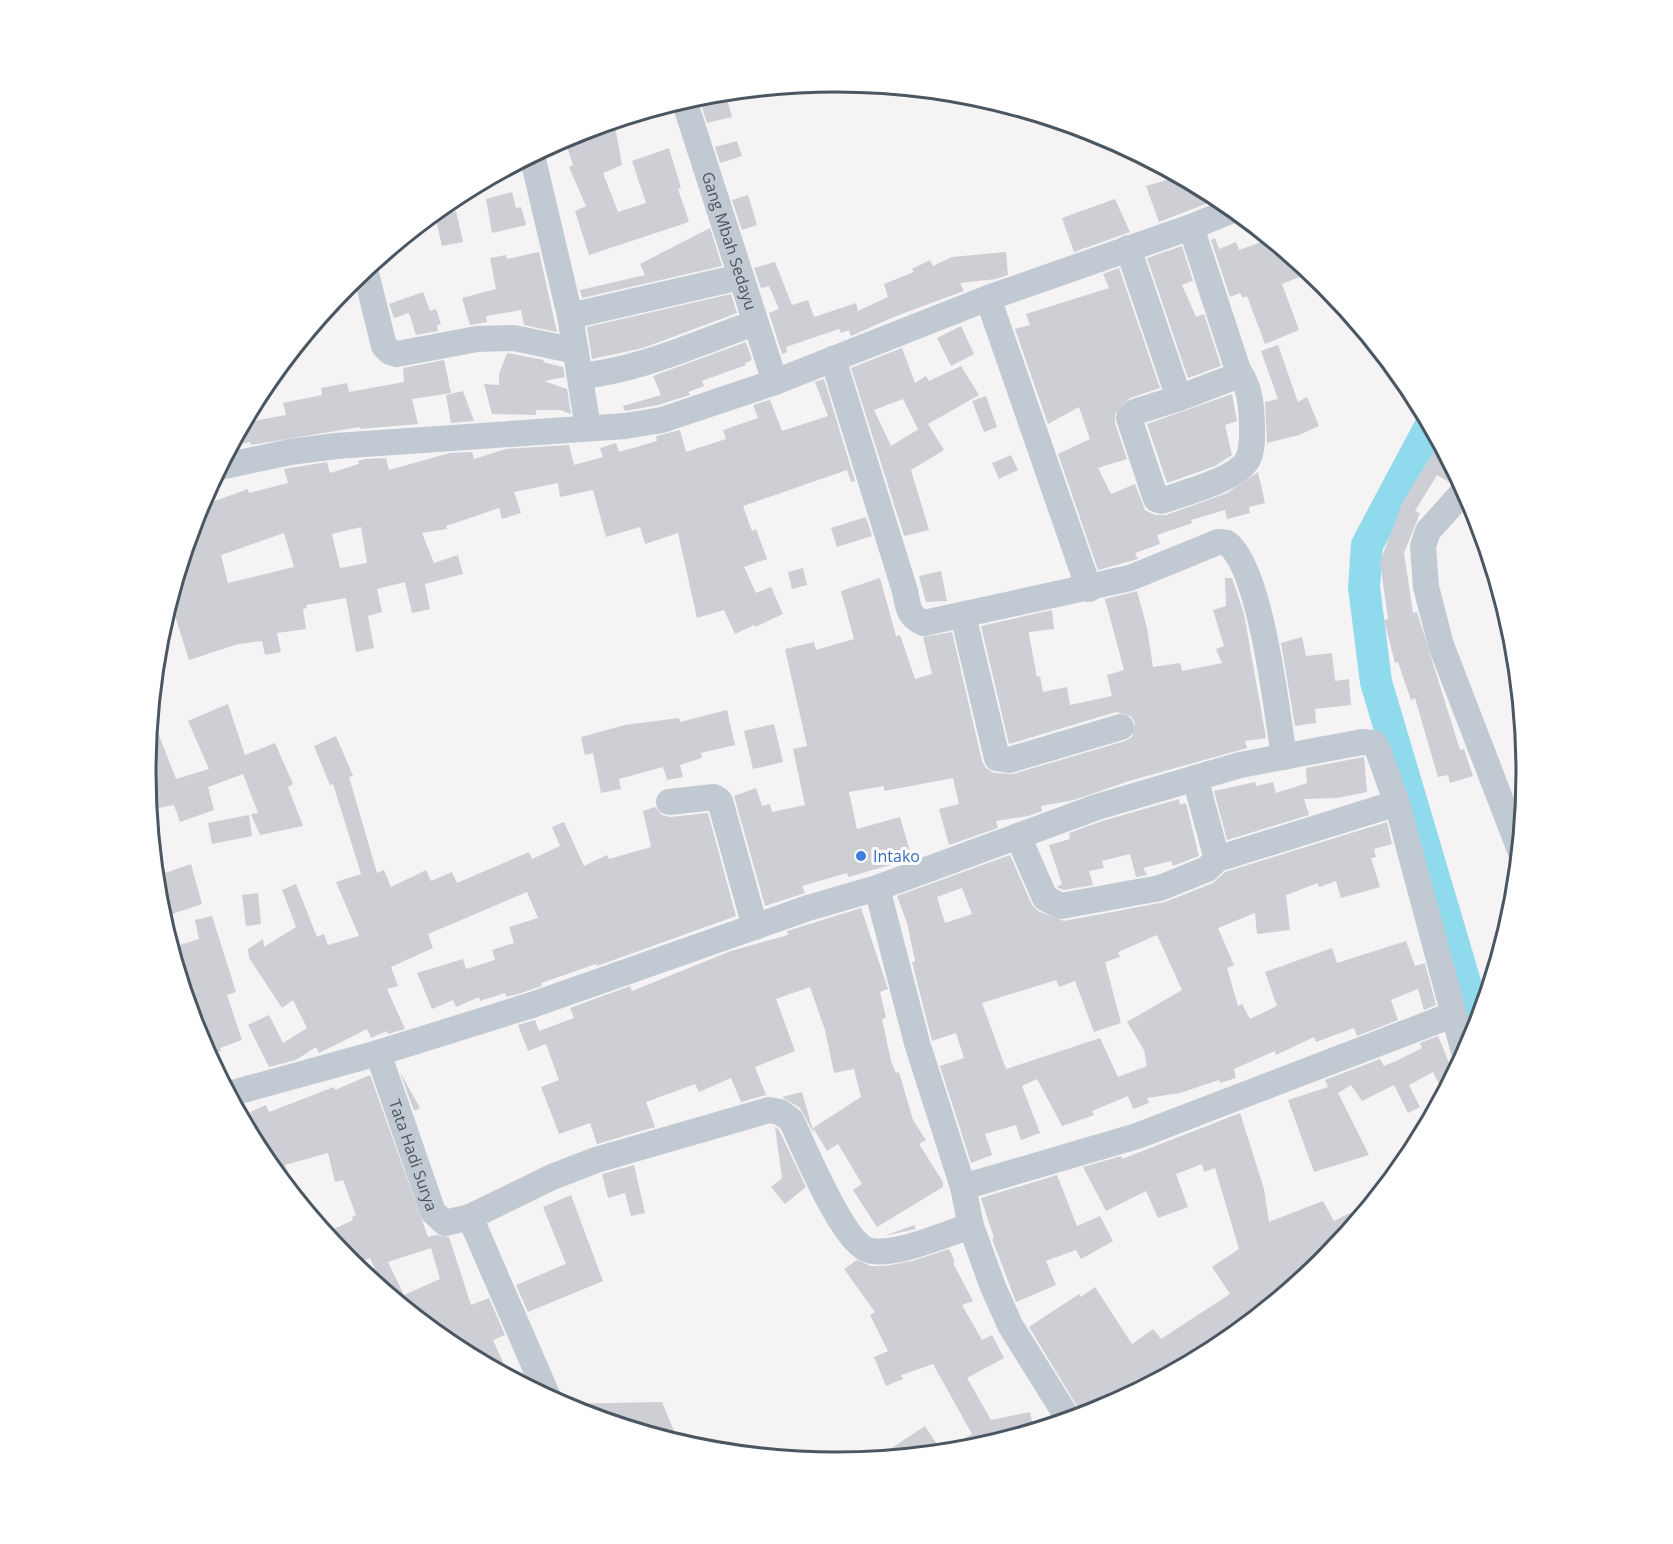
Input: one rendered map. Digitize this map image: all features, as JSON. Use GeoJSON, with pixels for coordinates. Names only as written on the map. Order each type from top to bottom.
{"type":"FeatureCollection","features":[{"type":"Feature","properties":{"kind":"street","name":"Gang Mbah Sedayu"},"geometry":{"type":"LineString","coordinates":[[687,109],[775,382]]}},
{"type":"Feature","properties":{"kind":"street"},"geometry":{"type":"LineString","coordinates":[[534,163],[570,316],[588,428]]}},
{"type":"Feature","properties":{"kind":"street"},"geometry":{"type":"LineString","coordinates":[[229,465],[290,452],[336,446],[625,426],[662,420],[775,382],[988,298],[1225,213]]}},
{"type":"Feature","properties":{"kind":"street"},"geometry":{"type":"LineString","coordinates":[[1191,227],[1238,370],[1249,387],[1252,447],[1247,461],[1236,472],[1159,501],[1152,495],[1129,418],[1135,412],[1234,377],[1238,370]]}},
{"type":"Feature","properties":{"kind":"street"},"geometry":{"type":"LineString","coordinates":[[1128,248],[1179,398]]}},
{"type":"Feature","properties":{"kind":"street"},"geometry":{"type":"LineString","coordinates":[[570,316],[740,277]]}},
{"type":"Feature","properties":{"kind":"street"},"geometry":{"type":"LineString","coordinates":[[368,279],[384,346],[390,352],[397,354],[477,339],[514,338],[576,351]]}},
{"type":"Feature","properties":{"kind":"street"},"geometry":{"type":"LineString","coordinates":[[988,298],[1089,589]]}},
{"type":"Feature","properties":{"kind":"street"},"geometry":{"type":"LineString","coordinates":[[580,376],[620,371],[645,364],[755,323]]}},
{"type":"Feature","properties":{"kind":"street"},"geometry":{"type":"LineString","coordinates":[[833,359],[905,591],[908,611],[924,623],[1089,589],[1130,578],[1218,542],[1232,547],[1242,562],[1264,632],[1284,757]]}},
{"type":"Feature","properties":{"kind":"street"},"geometry":{"type":"LineString","coordinates":[[1459,497],[1428,531],[1423,546],[1426,587],[1441,645],[1514,834]]}},
{"type":"Feature","properties":{"kind":"street"},"geometry":{"type":"LineString","coordinates":[[963,615],[994,754],[1000,760],[1009,760],[1121,727]]}},
{"type":"Feature","properties":{"kind":"street"},"geometry":{"type":"LineString","coordinates":[[236,1092],[378,1053],[532,1005],[755,927],[877,888],[1097,807],[1240,765],[1357,742],[1374,743],[1397,804],[1461,1042]]}},
{"type":"Feature","properties":{"kind":"street"},"geometry":{"type":"LineString","coordinates":[[1195,778],[1216,860]]}},
{"type":"Feature","properties":{"kind":"street"},"geometry":{"type":"LineString","coordinates":[[669,802],[714,797],[720,801],[755,927]]}},
{"type":"Feature","properties":{"kind":"street"},"geometry":{"type":"LineString","coordinates":[[1018,836],[1046,898],[1052,904],[1061,906],[1160,888],[1207,869],[1216,860],[1397,804]]}},
{"type":"Feature","properties":{"kind":"street"},"geometry":{"type":"LineString","coordinates":[[877,888],[917,1043],[963,1187],[971,1226],[993,1287],[1010,1325],[1064,1413]]}},
{"type":"Feature","properties":{"kind":"street"},"geometry":{"type":"LineString","coordinates":[[963,1187],[1137,1137],[1452,1015]]}},
{"type":"Feature","properties":{"kind":"street","name":"Tata Hadi Surya"},"geometry":{"type":"LineString","coordinates":[[378,1053],[433,1212],[445,1223],[470,1217]]}},
{"type":"Feature","properties":{"kind":"street"},"geometry":{"type":"LineString","coordinates":[[536,1382],[470,1217],[596,1160],[769,1110],[780,1112],[791,1120],[839,1218],[861,1247],[874,1252],[894,1250],[971,1226]]}},
{"type":"Feature","properties":{"kind":"building"},"geometry":{"type":"Polygon","coordinates":[[[727,101],[732,117],[707,123],[701,106],[727,101]]]}},
{"type":"Feature","properties":{"kind":"building"},"geometry":{"type":"Polygon","coordinates":[[[615,129],[622,165],[603,173],[618,212],[646,203],[632,161],[669,148],[681,188],[678,189],[689,222],[589,255],[575,211],[586,206],[569,167],[573,165],[567,147],[615,129]]]}},
{"type":"Feature","properties":{"kind":"building"},"geometry":{"type":"Polygon","coordinates":[[[737,141],[742,156],[720,163],[715,147],[737,141]]]}},
{"type":"Feature","properties":{"kind":"building"},"geometry":{"type":"Polygon","coordinates":[[[1170,179],[1209,203],[1159,222],[1146,186],[1170,179]]]}},
{"type":"Feature","properties":{"kind":"building"},"geometry":{"type":"Polygon","coordinates":[[[512,192],[516,208],[521,207],[526,225],[492,233],[486,199],[512,192]]]}},
{"type":"Feature","properties":{"kind":"building"},"geometry":{"type":"Polygon","coordinates":[[[748,195],[757,225],[742,230],[732,200],[748,195]]]}},
{"type":"Feature","properties":{"kind":"building"},"geometry":{"type":"Polygon","coordinates":[[[1115,199],[1130,232],[1074,252],[1062,218],[1115,199]]]}},
{"type":"Feature","properties":{"kind":"building"},"geometry":{"type":"Polygon","coordinates":[[[456,211],[463,242],[442,246],[436,222],[449,213],[456,211]]]}},
{"type":"Feature","properties":{"kind":"building"},"geometry":{"type":"Polygon","coordinates":[[[710,228],[722,266],[582,298],[580,290],[645,275],[640,264],[710,228]]]}},
{"type":"Feature","properties":{"kind":"building"},"geometry":{"type":"Polygon","coordinates":[[[1215,238],[1219,249],[1236,242],[1239,250],[1263,242],[1302,276],[1282,284],[1299,330],[1265,344],[1247,296],[1243,298],[1240,293],[1230,297],[1211,240],[1215,238]]]}},
{"type":"Feature","properties":{"kind":"building"},"geometry":{"type":"Polygon","coordinates":[[[1182,246],[1193,281],[1182,285],[1196,317],[1204,314],[1221,366],[1188,378],[1147,258],[1182,246]]]}},
{"type":"Feature","properties":{"kind":"building"},"geometry":{"type":"Polygon","coordinates":[[[539,252],[557,332],[524,325],[521,310],[486,316],[487,322],[470,325],[462,298],[496,289],[490,258],[506,255],[507,259],[539,252]]]}},
{"type":"Feature","properties":{"kind":"building"},"geometry":{"type":"Polygon","coordinates":[[[1006,252],[1008,275],[996,279],[960,283],[964,291],[896,316],[851,336],[849,330],[841,333],[839,329],[786,347],[787,352],[782,354],[769,313],[779,309],[769,286],[761,288],[754,268],[775,262],[792,305],[808,300],[814,317],[856,303],[858,311],[888,297],[884,284],[914,272],[912,269],[930,260],[933,266],[952,257],[1006,252]]]}},
{"type":"Feature","properties":{"kind":"building"},"geometry":{"type":"Polygon","coordinates":[[[1119,268],[1160,388],[1130,398],[1115,414],[1115,423],[1127,459],[1098,468],[1111,494],[1135,484],[1145,510],[1155,515],[1166,515],[1227,493],[1258,472],[1265,503],[1249,507],[1250,513],[1227,519],[1225,510],[1191,520],[1192,523],[1157,535],[1160,544],[1135,553],[1138,559],[1098,570],[1058,454],[1090,439],[1079,407],[1048,424],[1015,329],[1030,325],[1026,314],[1109,288],[1103,274],[1119,268]]]}},
{"type":"Feature","properties":{"kind":"building"},"geometry":{"type":"Polygon","coordinates":[[[423,292],[430,311],[436,309],[441,324],[437,325],[438,331],[416,335],[409,313],[394,318],[389,304],[423,292]]]}},
{"type":"Feature","properties":{"kind":"building"},"geometry":{"type":"Polygon","coordinates":[[[731,294],[737,313],[643,348],[592,359],[587,327],[731,294]]]}},
{"type":"Feature","properties":{"kind":"building"},"geometry":{"type":"Polygon","coordinates":[[[961,326],[974,354],[951,366],[937,338],[961,326]]]}},
{"type":"Feature","properties":{"kind":"building"},"geometry":{"type":"Polygon","coordinates":[[[746,342],[752,360],[745,363],[746,365],[702,381],[704,386],[688,392],[690,395],[658,405],[625,411],[623,406],[661,395],[653,376],[746,342]]]}},
{"type":"Feature","properties":{"kind":"building"},"geometry":{"type":"Polygon","coordinates":[[[1278,345],[1298,402],[1307,397],[1319,426],[1299,435],[1267,443],[1265,402],[1278,399],[1261,351],[1278,345]]]}},
{"type":"Feature","properties":{"kind":"building"},"geometry":{"type":"Polygon","coordinates":[[[902,348],[915,383],[926,376],[929,381],[961,366],[979,395],[928,424],[944,450],[911,470],[929,530],[904,536],[851,368],[902,348]],[[903,399],[874,410],[891,446],[927,424],[918,429],[903,399]]]}},
{"type":"Feature","properties":{"kind":"building"},"geometry":{"type":"Polygon","coordinates":[[[507,353],[544,360],[543,362],[563,367],[565,377],[544,381],[567,389],[571,414],[560,410],[536,410],[536,415],[492,414],[484,384],[499,385],[499,374],[507,353]]]}},
{"type":"Feature","properties":{"kind":"building"},"geometry":{"type":"Polygon","coordinates":[[[444,360],[451,393],[412,399],[418,424],[360,429],[360,427],[251,445],[250,442],[241,444],[254,421],[286,415],[283,403],[322,395],[321,388],[347,383],[349,392],[404,382],[403,368],[444,360]]]}},
{"type":"Feature","properties":{"kind":"building"},"geometry":{"type":"Polygon","coordinates":[[[824,379],[855,481],[851,482],[847,470],[743,506],[752,531],[756,529],[767,559],[744,567],[756,593],[771,587],[783,614],[755,627],[754,625],[735,634],[724,610],[697,618],[678,533],[645,544],[640,527],[606,537],[593,490],[560,497],[558,483],[514,492],[521,513],[502,519],[499,508],[446,526],[447,529],[422,533],[434,563],[458,555],[463,574],[425,584],[430,609],[412,613],[405,582],[377,589],[382,612],[368,616],[374,648],[356,652],[346,598],[306,605],[307,608],[303,609],[306,629],[277,633],[281,652],[265,655],[262,641],[238,644],[189,660],[175,615],[192,553],[212,502],[248,489],[249,493],[288,483],[284,469],[327,462],[330,473],[359,464],[358,461],[365,459],[386,458],[389,470],[450,453],[472,452],[474,459],[506,449],[569,445],[574,465],[603,457],[600,448],[616,443],[619,452],[657,441],[656,436],[680,430],[686,452],[726,439],[723,430],[758,418],[753,405],[770,400],[782,431],[828,416],[815,382],[824,379]],[[361,527],[332,534],[340,568],[367,563],[361,527]],[[284,533],[221,555],[228,583],[294,567],[284,533]]]}},
{"type":"Feature","properties":{"kind":"building"},"geometry":{"type":"Polygon","coordinates":[[[463,391],[474,421],[451,423],[446,395],[463,391]]]}},
{"type":"Feature","properties":{"kind":"building"},"geometry":{"type":"Polygon","coordinates":[[[1232,394],[1237,421],[1225,425],[1232,455],[1215,466],[1167,483],[1147,424],[1232,394]]]}},
{"type":"Feature","properties":{"kind":"building"},"geometry":{"type":"Polygon","coordinates":[[[986,396],[997,427],[984,432],[972,401],[986,396]]]}},
{"type":"Feature","properties":{"kind":"building"},"geometry":{"type":"Polygon","coordinates":[[[1435,449],[1452,482],[1437,475],[1415,511],[1420,513],[1404,553],[1413,613],[1417,612],[1460,750],[1464,749],[1473,776],[1450,783],[1448,775],[1438,777],[1415,698],[1411,700],[1398,662],[1395,663],[1384,620],[1388,619],[1380,562],[1403,501],[1435,449]]]}},
{"type":"Feature","properties":{"kind":"building"},"geometry":{"type":"Polygon","coordinates":[[[1011,455],[1018,470],[999,479],[992,463],[1011,455]]]}},
{"type":"Feature","properties":{"kind":"building"},"geometry":{"type":"Polygon","coordinates":[[[866,517],[872,536],[837,547],[831,528],[866,517]]]}},
{"type":"Feature","properties":{"kind":"building"},"geometry":{"type":"Polygon","coordinates":[[[803,568],[807,585],[792,589],[788,572],[803,568]]]}},
{"type":"Feature","properties":{"kind":"building"},"geometry":{"type":"Polygon","coordinates":[[[941,571],[947,601],[926,602],[919,576],[941,571]]]}},
{"type":"Feature","properties":{"kind":"building"},"geometry":{"type":"Polygon","coordinates":[[[880,578],[896,636],[900,635],[915,679],[932,674],[923,637],[952,632],[982,761],[986,768],[994,773],[1013,774],[1125,741],[1132,737],[1135,723],[1131,716],[1116,712],[1009,744],[981,626],[1052,610],[1054,629],[1029,632],[1029,635],[1037,677],[1040,676],[1043,692],[1067,687],[1070,705],[1112,696],[1107,675],[1124,670],[1105,599],[1137,591],[1147,628],[1153,667],[1180,663],[1182,671],[1222,663],[1216,649],[1224,646],[1213,610],[1226,606],[1225,578],[1232,578],[1244,614],[1266,738],[1245,741],[1247,748],[1129,781],[1074,800],[1041,806],[1042,811],[1028,816],[996,821],[998,828],[949,845],[939,809],[959,804],[953,778],[884,791],[884,786],[849,792],[857,829],[900,817],[912,859],[848,877],[847,873],[802,886],[805,893],[765,906],[734,796],[756,788],[762,806],[770,804],[772,812],[805,805],[793,749],[807,746],[785,649],[814,642],[816,650],[854,639],[841,591],[880,578]]]}},
{"type":"Feature","properties":{"kind":"building"},"geometry":{"type":"Polygon","coordinates":[[[1302,637],[1306,656],[1332,653],[1335,681],[1349,679],[1351,705],[1315,709],[1316,723],[1295,726],[1281,643],[1302,637]]]}},
{"type":"Feature","properties":{"kind":"building"},"geometry":{"type":"Polygon","coordinates":[[[228,704],[245,755],[275,743],[293,784],[288,787],[303,826],[260,835],[251,814],[258,813],[243,774],[208,787],[214,810],[180,822],[174,805],[157,808],[157,730],[176,779],[209,769],[188,721],[228,704]]]}},
{"type":"Feature","properties":{"kind":"building"},"geometry":{"type":"Polygon","coordinates":[[[727,710],[735,745],[701,753],[702,758],[680,765],[683,777],[667,780],[663,767],[619,779],[621,789],[601,793],[593,753],[585,755],[581,737],[625,725],[679,718],[680,722],[727,710]]]}},
{"type":"Feature","properties":{"kind":"building"},"geometry":{"type":"Polygon","coordinates":[[[774,724],[783,762],[753,769],[744,731],[774,724]]]}},
{"type":"Feature","properties":{"kind":"building"},"geometry":{"type":"Polygon","coordinates":[[[336,736],[353,776],[349,777],[377,873],[384,870],[391,887],[426,870],[431,881],[452,872],[457,883],[529,852],[532,859],[560,846],[552,827],[564,822],[584,866],[607,855],[609,859],[651,847],[643,811],[655,807],[662,815],[670,817],[708,813],[736,916],[597,966],[596,964],[541,983],[542,986],[518,994],[506,997],[505,993],[480,1001],[479,997],[456,1007],[453,1000],[432,1009],[417,973],[463,959],[466,969],[495,960],[492,950],[514,943],[509,927],[538,918],[527,892],[428,934],[433,948],[391,967],[398,986],[387,989],[405,1029],[388,1034],[387,1031],[371,1038],[367,1029],[319,1053],[316,1047],[296,1060],[269,1067],[248,1025],[269,1015],[283,1043],[307,1028],[293,1000],[282,1008],[249,958],[248,949],[263,939],[264,947],[296,927],[282,890],[296,884],[317,937],[324,934],[328,945],[359,936],[336,882],[361,874],[333,784],[330,785],[314,746],[336,736]]]}},
{"type":"Feature","properties":{"kind":"building"},"geometry":{"type":"Polygon","coordinates":[[[1364,757],[1367,792],[1337,798],[1304,799],[1309,815],[1227,840],[1214,791],[1255,782],[1256,786],[1273,782],[1276,793],[1307,783],[1306,768],[1364,757]]]}},
{"type":"Feature","properties":{"kind":"building"},"geometry":{"type":"Polygon","coordinates":[[[1179,799],[1180,805],[1186,803],[1199,856],[1173,866],[1171,861],[1143,868],[1147,875],[1136,877],[1130,854],[1102,861],[1104,868],[1089,871],[1093,885],[1063,890],[1057,887],[1062,884],[1049,845],[1070,839],[1069,833],[1102,821],[1179,799]]]}},
{"type":"Feature","properties":{"kind":"building"},"geometry":{"type":"Polygon","coordinates":[[[249,815],[252,836],[212,844],[208,823],[249,815]]]}},
{"type":"Feature","properties":{"kind":"building"},"geometry":{"type":"Polygon","coordinates":[[[1387,822],[1392,844],[1374,849],[1376,857],[1371,858],[1380,887],[1341,898],[1336,881],[1319,887],[1318,883],[1286,895],[1290,930],[1257,934],[1255,913],[1218,928],[1234,965],[1227,968],[1238,1006],[1242,1004],[1250,1019],[1277,1006],[1265,972],[1332,948],[1337,963],[1406,941],[1415,966],[1425,963],[1436,1005],[1424,1010],[1418,989],[1391,1000],[1398,1020],[1357,1036],[1354,1028],[1316,1042],[1314,1037],[1276,1055],[1275,1051],[1234,1069],[1236,1078],[1220,1083],[1219,1080],[1180,1093],[1147,1098],[1149,1103],[1133,1109],[1128,1096],[1092,1111],[1094,1115],[1062,1126],[1037,1079],[1022,1086],[1040,1133],[1021,1140],[1016,1125],[985,1134],[992,1155],[971,1163],[940,1066],[964,1058],[956,1033],[932,1041],[912,962],[915,961],[907,923],[897,896],[1010,855],[1032,905],[1038,911],[1064,921],[1165,902],[1213,883],[1225,872],[1387,822]],[[962,888],[937,897],[945,923],[972,914],[962,888]],[[1157,935],[1118,952],[1120,957],[1105,962],[1121,1023],[1094,1032],[1075,981],[1059,987],[1056,980],[982,1003],[1006,1069],[1100,1038],[1118,1077],[1147,1066],[1144,1050],[1127,1022],[1182,990],[1157,935]]]}},
{"type":"Feature","properties":{"kind":"building"},"geometry":{"type":"Polygon","coordinates":[[[191,864],[202,904],[171,914],[164,873],[191,864]]]}},
{"type":"Feature","properties":{"kind":"building"},"geometry":{"type":"Polygon","coordinates":[[[258,893],[261,924],[246,926],[242,895],[258,893]]]}},
{"type":"Feature","properties":{"kind":"building"},"geometry":{"type":"Polygon","coordinates":[[[861,908],[888,989],[880,992],[886,1018],[882,1019],[891,1061],[896,1073],[899,1072],[913,1120],[926,1140],[919,1144],[943,1182],[943,1187],[877,1227],[853,1190],[862,1184],[838,1144],[827,1151],[813,1128],[861,1097],[854,1069],[834,1073],[825,1030],[810,987],[776,999],[795,1051],[755,1067],[766,1095],[741,1102],[731,1078],[699,1092],[695,1084],[646,1102],[655,1127],[597,1144],[590,1123],[559,1134],[541,1087],[559,1080],[546,1044],[528,1051],[518,1025],[535,1020],[539,1031],[574,1018],[570,1008],[630,986],[632,991],[731,951],[788,935],[787,931],[861,908]]]}},
{"type":"Feature","properties":{"kind":"building"},"geometry":{"type":"Polygon","coordinates":[[[212,916],[236,992],[227,995],[242,1040],[220,1048],[221,1051],[217,1053],[192,991],[178,946],[199,939],[195,920],[212,916]]]}},
{"type":"Feature","properties":{"kind":"building"},"geometry":{"type":"Polygon","coordinates":[[[1438,1036],[1450,1066],[1440,1086],[1433,1072],[1409,1085],[1420,1107],[1408,1113],[1394,1085],[1362,1101],[1351,1085],[1338,1093],[1369,1155],[1314,1172],[1288,1100],[1328,1087],[1325,1080],[1380,1059],[1384,1066],[1396,1061],[1422,1048],[1420,1043],[1438,1036]]]}},
{"type":"Feature","properties":{"kind":"building"},"geometry":{"type":"Polygon","coordinates":[[[400,1072],[420,1108],[414,1111],[400,1072]]]}},
{"type":"Feature","properties":{"kind":"building"},"geometry":{"type":"Polygon","coordinates":[[[370,1075],[428,1237],[436,1235],[449,1237],[471,1305],[489,1298],[505,1335],[493,1340],[504,1365],[458,1338],[422,1312],[377,1273],[370,1258],[363,1261],[333,1230],[353,1220],[352,1217],[356,1215],[343,1180],[335,1182],[328,1153],[285,1165],[289,1175],[257,1127],[250,1112],[266,1105],[269,1112],[334,1087],[335,1090],[370,1075]],[[431,1248],[388,1262],[404,1295],[440,1279],[431,1248]]]}},
{"type":"Feature","properties":{"kind":"building"},"geometry":{"type":"Polygon","coordinates":[[[802,1092],[814,1134],[800,1108],[782,1097],[802,1092]]]}},
{"type":"Feature","properties":{"kind":"building"},"geometry":{"type":"Polygon","coordinates":[[[1240,1113],[1264,1189],[1269,1222],[1323,1201],[1334,1221],[1352,1212],[1353,1214],[1318,1253],[1285,1284],[1215,1338],[1137,1382],[1078,1408],[1029,1327],[1079,1294],[1081,1297],[1095,1287],[1132,1344],[1153,1329],[1161,1339],[1230,1294],[1212,1267],[1239,1249],[1215,1168],[1204,1172],[1202,1164],[1176,1174],[1188,1207],[1158,1218],[1146,1191],[1106,1211],[1083,1167],[1121,1156],[1122,1159],[1240,1113]]]}},
{"type":"Feature","properties":{"kind":"building"},"geometry":{"type":"Polygon","coordinates":[[[775,1127],[779,1130],[806,1187],[785,1204],[771,1187],[782,1178],[775,1127]]]}},
{"type":"Feature","properties":{"kind":"building"},"geometry":{"type":"Polygon","coordinates":[[[634,1165],[645,1213],[631,1216],[625,1193],[608,1198],[602,1174],[634,1165]]]}},
{"type":"Feature","properties":{"kind":"building"},"geometry":{"type":"Polygon","coordinates":[[[1057,1175],[1077,1226],[1100,1216],[1113,1241],[1081,1259],[1076,1250],[1046,1261],[1056,1285],[1016,1302],[992,1239],[994,1238],[981,1198],[1057,1175]]]}},
{"type":"Feature","properties":{"kind":"building"},"geometry":{"type":"Polygon","coordinates":[[[571,1195],[603,1281],[528,1312],[516,1285],[566,1264],[543,1207],[571,1195]]]}},
{"type":"Feature","properties":{"kind":"building"},"geometry":{"type":"Polygon","coordinates":[[[914,1225],[916,1229],[884,1236],[914,1225]]]}},
{"type":"Feature","properties":{"kind":"building"},"geometry":{"type":"Polygon","coordinates":[[[949,1249],[955,1262],[953,1263],[973,1301],[962,1305],[982,1340],[992,1335],[1004,1358],[967,1378],[991,1420],[1030,1412],[1032,1423],[961,1440],[972,1434],[933,1364],[901,1375],[903,1379],[886,1386],[874,1357],[888,1351],[870,1315],[875,1312],[844,1269],[857,1260],[871,1266],[912,1261],[949,1249]]]}},
{"type":"Feature","properties":{"kind":"building"},"geometry":{"type":"Polygon","coordinates":[[[662,1402],[675,1432],[618,1416],[583,1404],[662,1402]]]}},
{"type":"Feature","properties":{"kind":"building"},"geometry":{"type":"Polygon","coordinates":[[[925,1426],[937,1445],[888,1450],[925,1426]]]}},
{"type":"Feature","properties":{"kind":"waterway"},"geometry":{"type":"LineString","coordinates":[[1427,433],[1367,545],[1364,587],[1376,682],[1473,1010]]}},
{"type":"Feature","properties":{"kind":"place","name":"Intako"},"geometry":{"type":"Point","coordinates":[861,856]}}]}
